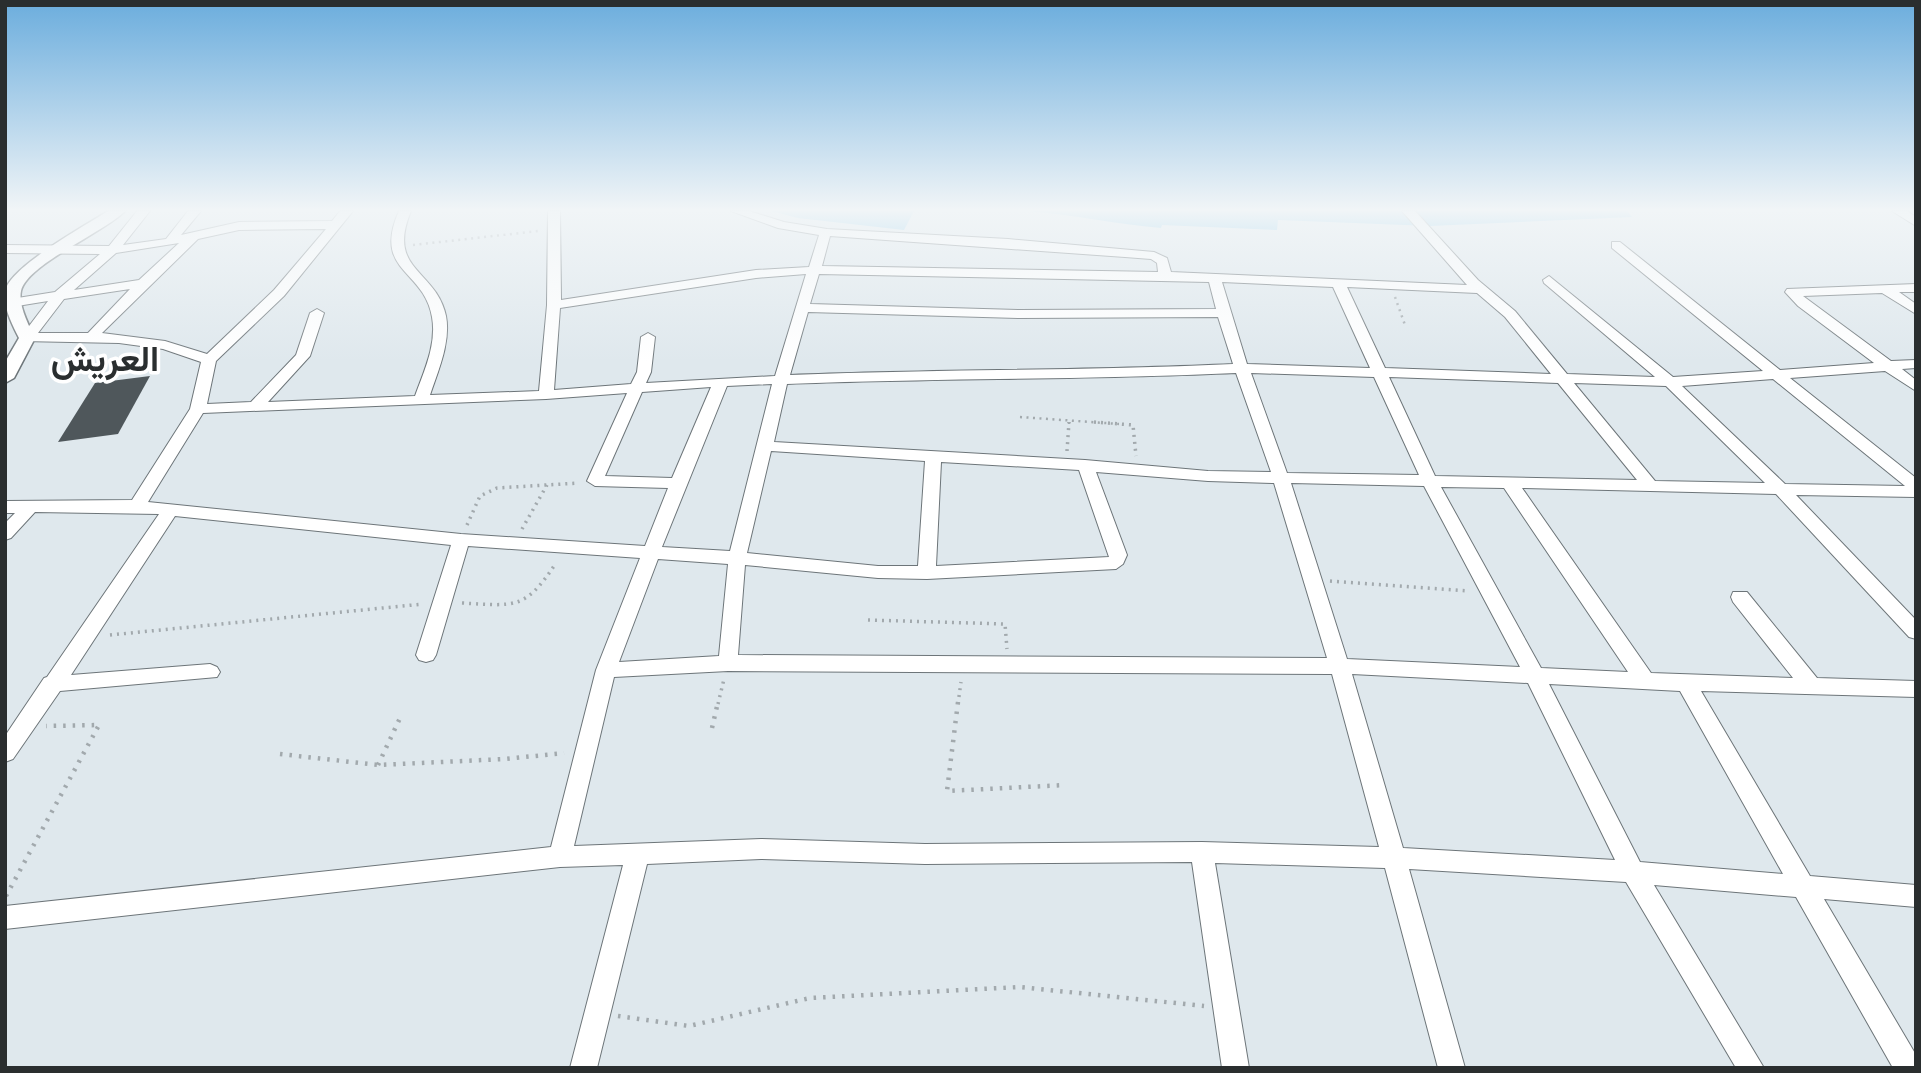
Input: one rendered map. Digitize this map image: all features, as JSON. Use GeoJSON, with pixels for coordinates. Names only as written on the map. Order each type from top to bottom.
{"type":"FeatureCollection","features":[{"type":"Feature","properties":{"kind":"street"},"geometry":{"type":"LineString","coordinates":[[27,338],[10,303],[15,285],[44,261]]}},
{"type":"Feature","properties":{"kind":"street"},"geometry":{"type":"LineString","coordinates":[[5,378],[27,338],[61,294],[99,261]]}},
{"type":"Feature","properties":{"kind":"street"},"geometry":{"type":"LineString","coordinates":[[93,335],[167,261]]}},
{"type":"Feature","properties":{"kind":"street"},"geometry":{"type":"LineString","coordinates":[[137,506],[198,409],[209,360],[260,313],[304,261]]}},
{"type":"Feature","properties":{"kind":"street"},"geometry":{"type":"LineString","coordinates":[[404,261],[439,315],[438,348],[421,400]]}},
{"type":"Feature","properties":{"kind":"street"},"geometry":{"type":"LineString","coordinates":[[546,395],[554,305],[554,261]]}},
{"type":"Feature","properties":{"kind":"street"},"geometry":{"type":"LineString","coordinates":[[728,663],[737,558],[781,379],[817,261]]}},
{"type":"Feature","properties":{"kind":"street"},"geometry":{"type":"LineString","coordinates":[[1163,261],[1165,276]]}},
{"type":"Feature","properties":{"kind":"street"},"geometry":{"type":"LineString","coordinates":[[1455,261],[1510,314],[1651,487]]}},
{"type":"Feature","properties":{"kind":"street"},"geometry":{"type":"LineString","coordinates":[[1636,261],[1916,487]]}},
{"type":"Feature","properties":{"kind":"street"},"geometry":{"type":"LineString","coordinates":[[554,305],[756,274],[815,270],[1165,276],[1481,289]]}},
{"type":"Feature","properties":{"kind":"street"},"geometry":{"type":"LineString","coordinates":[[1214,278],[1241,368],[1283,479],[1314,579],[1452,1068]]}},
{"type":"Feature","properties":{"kind":"street"},"geometry":{"type":"LineString","coordinates":[[1549,280],[1670,382],[1782,490],[1916,632]]}},
{"type":"Feature","properties":{"kind":"street"},"geometry":{"type":"LineString","coordinates":[[10,303],[143,283]]}},
{"type":"Feature","properties":{"kind":"street"},"geometry":{"type":"LineString","coordinates":[[1338,283],[1430,482],[1535,676],[1633,872],[1751,1068]]}},
{"type":"Feature","properties":{"kind":"street"},"geometry":{"type":"LineString","coordinates":[[1916,288],[1797,290],[1792,293],[1916,387]]}},
{"type":"Feature","properties":{"kind":"street"},"geometry":{"type":"LineString","coordinates":[[1885,289],[1916,310]]}},
{"type":"Feature","properties":{"kind":"street"},"geometry":{"type":"LineString","coordinates":[[803,308],[1020,314],[1223,313]]}},
{"type":"Feature","properties":{"kind":"street"},"geometry":{"type":"LineString","coordinates":[[255,407],[303,356],[317,313]]}},
{"type":"Feature","properties":{"kind":"street"},"geometry":{"type":"LineString","coordinates":[[27,338],[93,335],[179,349],[209,360]]}},
{"type":"Feature","properties":{"kind":"street"},"geometry":{"type":"LineString","coordinates":[[648,337],[647,355],[638,387],[595,481],[678,483]]}},
{"type":"Feature","properties":{"kind":"street"},"geometry":{"type":"LineString","coordinates":[[198,409],[546,395],[781,379],[956,374],[1097,375],[1241,368],[1670,382],[1916,364]]}},
{"type":"Feature","properties":{"kind":"street"},"geometry":{"type":"LineString","coordinates":[[560,857],[606,670],[678,483],[721,382]]}},
{"type":"Feature","properties":{"kind":"street"},"geometry":{"type":"LineString","coordinates":[[764,446],[1283,479],[1916,492]]}},
{"type":"Feature","properties":{"kind":"street"},"geometry":{"type":"LineString","coordinates":[[927,573],[933,455]]}},
{"type":"Feature","properties":{"kind":"street"},"geometry":{"type":"LineString","coordinates":[[5,507],[137,506],[461,540],[737,558],[867,572],[927,573],[1098,567],[1115,563],[1118,555],[1076,465]]}},
{"type":"Feature","properties":{"kind":"street"},"geometry":{"type":"LineString","coordinates":[[1510,484],[1644,681]]}},
{"type":"Feature","properties":{"kind":"street"},"geometry":{"type":"LineString","coordinates":[[5,534],[32,506]]}},
{"type":"Feature","properties":{"kind":"street"},"geometry":{"type":"LineString","coordinates":[[5,753],[51,684],[87,637],[170,510]]}},
{"type":"Feature","properties":{"kind":"street"},"geometry":{"type":"LineString","coordinates":[[426,655],[461,540]]}},
{"type":"Feature","properties":{"kind":"street"},"geometry":{"type":"LineString","coordinates":[[1740,597],[1812,687]]}},
{"type":"Feature","properties":{"kind":"street"},"geometry":{"type":"LineString","coordinates":[[606,670],[728,663],[1340,666],[1644,681],[1916,689]]}},
{"type":"Feature","properties":{"kind":"street"},"geometry":{"type":"LineString","coordinates":[[51,684],[210,672]]}},
{"type":"Feature","properties":{"kind":"street"},"geometry":{"type":"LineString","coordinates":[[1686,682],[1908,1068]]}},
{"type":"Feature","properties":{"kind":"street"},"geometry":{"type":"LineString","coordinates":[[5,918],[560,857],[761,849],[925,854],[1202,852],[1394,858],[1633,872],[1916,895]]}},
{"type":"Feature","properties":{"kind":"street"},"geometry":{"type":"LineString","coordinates":[[1202,852],[1236,1068]]}},
{"type":"Feature","properties":{"kind":"street"},"geometry":{"type":"LineString","coordinates":[[583,1068],[638,853]]}},
{"type":"Feature","properties":{"kind":"path"},"geometry":{"type":"LineString","coordinates":[[1391,285],[1405,325]]}},
{"type":"Feature","properties":{"kind":"path"},"geometry":{"type":"LineString","coordinates":[[1020,417],[1133,425],[1137,470]]}},
{"type":"Feature","properties":{"kind":"path"},"geometry":{"type":"LineString","coordinates":[[1069,421],[1076,465]]}},
{"type":"Feature","properties":{"kind":"path"},"geometry":{"type":"LineString","coordinates":[[461,540],[480,496],[498,488],[595,481]]}},
{"type":"Feature","properties":{"kind":"path"},"geometry":{"type":"LineString","coordinates":[[514,542],[548,485]]}},
{"type":"Feature","properties":{"kind":"path"},"geometry":{"type":"LineString","coordinates":[[87,637],[441,602],[514,606],[536,595],[566,546]]}},
{"type":"Feature","properties":{"kind":"path"},"geometry":{"type":"LineString","coordinates":[[1314,579],[1491,593]]}},
{"type":"Feature","properties":{"kind":"path"},"geometry":{"type":"LineString","coordinates":[[868,620],[1005,624],[1009,665]]}},
{"type":"Feature","properties":{"kind":"path"},"geometry":{"type":"LineString","coordinates":[[712,728],[728,663]]}},
{"type":"Feature","properties":{"kind":"path"},"geometry":{"type":"LineString","coordinates":[[963,664],[947,791],[1065,785]]}},
{"type":"Feature","properties":{"kind":"path"},"geometry":{"type":"LineString","coordinates":[[378,765],[400,718]]}},
{"type":"Feature","properties":{"kind":"path"},"geometry":{"type":"LineString","coordinates":[[5,898],[99,725],[22,727]]}},
{"type":"Feature","properties":{"kind":"path"},"geometry":{"type":"LineString","coordinates":[[280,754],[378,765],[505,760],[585,751]]}},
{"type":"Feature","properties":{"kind":"path"},"geometry":{"type":"LineString","coordinates":[[599,1013],[689,1026],[810,998],[1020,987],[1225,1009]]}},
{"type":"Feature","properties":{"kind":"building"},"geometry":{"type":"Polygon","coordinates":[[[150,376],[118,434],[58,442],[95,383],[150,376]]]}},
{"type":"Feature","properties":{"kind":"district","name":"العريش"},"geometry":{"type":"Point","coordinates":[105,359]}}]}
